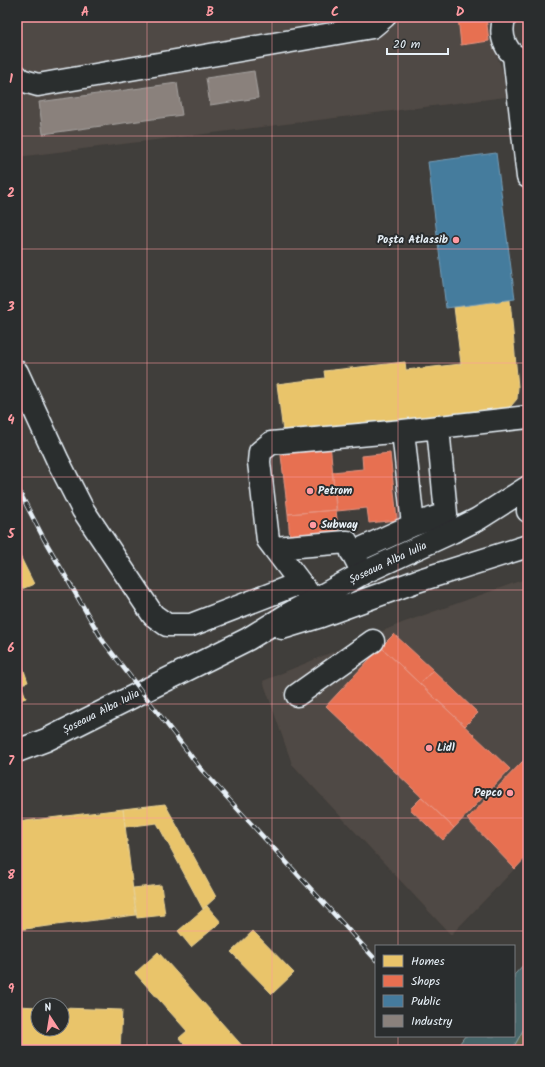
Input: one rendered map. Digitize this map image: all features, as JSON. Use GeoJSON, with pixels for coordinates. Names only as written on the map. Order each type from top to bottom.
{"type":"FeatureCollection","features":[{"type":"Feature","properties":{"kind":"main road"},"geometry":{"type":"LineString","coordinates":[[17,76],[21,80],[38,85],[372,27],[384,17]]}},
{"type":"Feature","properties":{"kind":"main road"},"geometry":{"type":"LineString","coordinates":[[505,17],[502,32],[503,40],[508,48],[521,57],[528,177]]}},
{"type":"Feature","properties":{"kind":"main road"},"geometry":{"type":"LineString","coordinates":[[17,372],[58,461],[83,510],[153,615],[167,625],[190,625],[300,583]]}},
{"type":"Feature","properties":{"kind":"main road"},"geometry":{"type":"LineString","coordinates":[[312,600],[268,540],[258,462],[260,452],[271,443],[403,431],[528,417]]}},
{"type":"Feature","properties":{"kind":"main road"},"geometry":{"type":"LineString","coordinates":[[352,552],[413,525],[449,523],[438,427]]}},
{"type":"Feature","properties":{"kind":"main road"},"geometry":{"type":"LineString","coordinates":[[403,431],[413,525]]}},
{"type":"Feature","properties":{"kind":"main road","name":"Șoseaua Alba Iulia"},"geometry":{"type":"LineString","coordinates":[[17,751],[46,740],[248,639],[287,614],[363,573],[449,523],[478,519],[528,487]]}},
{"type":"Feature","properties":{"kind":"main road"},"geometry":{"type":"LineString","coordinates":[[528,495],[528,511]]}},
{"type":"Feature","properties":{"kind":"main road"},"geometry":{"type":"LineString","coordinates":[[274,548],[347,542],[363,573]]}},
{"type":"Feature","properties":{"kind":"main road","name":"Șoseaua Alba Iulia"},"geometry":{"type":"LineString","coordinates":[[248,639],[321,616],[417,581],[528,546]]}},
{"type":"Feature","properties":{"kind":"main road"},"geometry":{"type":"LineString","coordinates":[[297,695],[373,641]]}},
{"type":"Feature","properties":{"kind":"shaded area"},"geometry":{"type":"Polygon","coordinates":[[[17,17],[491,17],[490,22],[494,48],[502,69],[506,97],[17,157],[17,17]]]}},
{"type":"Feature","properties":{"kind":"shaded area"},"geometry":{"type":"Polygon","coordinates":[[[528,578],[528,855],[451,935],[292,764],[263,681],[402,623],[528,578]]]}},
{"type":"Feature","properties":{"kind":"green space"},"geometry":{"type":"Polygon","coordinates":[[[528,1021],[528,1050],[512,1050],[528,1021]]]}},
{"type":"Feature","properties":{"kind":"water"},"geometry":{"type":"Polygon","coordinates":[[[528,960],[528,1021],[512,1050],[455,1050],[464,1037],[515,1037],[515,974],[528,960]]]}},
{"type":"Feature","properties":{"kind":"building: Homes"},"geometry":{"type":"Polygon","coordinates":[[[510,300],[518,387],[517,399],[511,406],[498,411],[283,432],[277,384],[325,378],[324,371],[405,362],[406,370],[461,364],[454,307],[510,300]]]}},
{"type":"Feature","properties":{"kind":"building: Homes"},"geometry":{"type":"Polygon","coordinates":[[[17,550],[34,584],[17,591],[17,550]]]}},
{"type":"Feature","properties":{"kind":"building: Homes"},"geometry":{"type":"Polygon","coordinates":[[[21,662],[28,682],[21,684],[26,698],[17,701],[17,663],[21,662]]]}},
{"type":"Feature","properties":{"kind":"building: Homes"},"geometry":{"type":"Polygon","coordinates":[[[165,804],[216,897],[203,909],[157,823],[125,827],[123,809],[165,804]]]}},
{"type":"Feature","properties":{"kind":"building: Homes"},"geometry":{"type":"Polygon","coordinates":[[[123,809],[136,915],[17,930],[17,822],[123,809]]]}},
{"type":"Feature","properties":{"kind":"building: Homes"},"geometry":{"type":"Polygon","coordinates":[[[161,885],[165,915],[137,918],[133,888],[161,885]]]}},
{"type":"Feature","properties":{"kind":"building: Homes"},"geometry":{"type":"Polygon","coordinates":[[[207,906],[221,922],[191,947],[178,931],[207,906]]]}},
{"type":"Feature","properties":{"kind":"building: Homes"},"geometry":{"type":"Polygon","coordinates":[[[253,931],[294,973],[272,994],[231,952],[253,931]]]}},
{"type":"Feature","properties":{"kind":"building: Homes"},"geometry":{"type":"Polygon","coordinates":[[[158,952],[246,1050],[189,1050],[179,1038],[187,1031],[135,973],[158,952]]]}},
{"type":"Feature","properties":{"kind":"building: Homes"},"geometry":{"type":"Polygon","coordinates":[[[17,1006],[30,1007],[30,1037],[70,1037],[70,1008],[122,1010],[120,1050],[17,1050],[17,1006]]]}},
{"type":"Feature","properties":{"kind":"building: Shops"},"geometry":{"type":"Polygon","coordinates":[[[458,17],[486,17],[489,41],[461,45],[458,17]]]}},
{"type":"Feature","properties":{"kind":"building: Shops","name":"Petrom"},"geometry":{"type":"Polygon","coordinates":[[[330,442],[336,510],[288,514],[280,447],[330,442]]]}},
{"type":"Feature","properties":{"kind":"building: Shops"},"geometry":{"type":"Polygon","coordinates":[[[390,453],[397,520],[369,523],[367,508],[337,511],[332,472],[363,469],[362,456],[390,453]]]}},
{"type":"Feature","properties":{"kind":"building: Shops","name":"Subway"},"geometry":{"type":"Polygon","coordinates":[[[336,510],[339,537],[290,541],[288,514],[336,510]]]}},
{"type":"Feature","properties":{"kind":"building: Shops"},"geometry":{"type":"Polygon","coordinates":[[[394,634],[433,670],[420,684],[381,647],[394,634]]]}},
{"type":"Feature","properties":{"kind":"building: Shops","name":"Lidl"},"geometry":{"type":"Polygon","coordinates":[[[381,647],[510,769],[454,828],[326,706],[381,647]]]}},
{"type":"Feature","properties":{"kind":"building: Shops"},"geometry":{"type":"Polygon","coordinates":[[[433,670],[478,713],[465,726],[420,684],[433,670]]]}},
{"type":"Feature","properties":{"kind":"building: Shops"},"geometry":{"type":"Polygon","coordinates":[[[528,756],[528,768],[522,762],[528,756]]]}},
{"type":"Feature","properties":{"kind":"building: Shops","name":"Pepco"},"geometry":{"type":"Polygon","coordinates":[[[522,762],[528,768],[528,855],[515,869],[467,819],[522,762]]]}},
{"type":"Feature","properties":{"kind":"building: Shops"},"geometry":{"type":"Polygon","coordinates":[[[422,797],[454,828],[443,840],[410,809],[422,797]]]}},
{"type":"Feature","properties":{"kind":"building: Public"},"geometry":{"type":"Polygon","coordinates":[[[496,153],[515,299],[446,308],[428,162],[496,153]]]}},
{"type":"Feature","properties":{"kind":"building: Industry"},"geometry":{"type":"Polygon","coordinates":[[[254,71],[258,98],[210,105],[206,78],[254,71]]]}},
{"type":"Feature","properties":{"kind":"building: Industry"},"geometry":{"type":"Polygon","coordinates":[[[177,83],[182,115],[43,134],[39,102],[177,83]]]}},
{"type":"Feature","properties":{"kind":"railway"},"geometry":{"type":"LineString","coordinates":[[17,487],[44,539],[103,641],[201,769],[375,959]]}},
{"type":"Feature","properties":{"kind":"place","name":"Poșta Atlassib"},"geometry":{"type":"Point","coordinates":[456,240]}},
{"type":"Feature","properties":{"kind":"place","name":"Petrom"},"geometry":{"type":"Point","coordinates":[310,491]}},
{"type":"Feature","properties":{"kind":"place","name":"Subway"},"geometry":{"type":"Point","coordinates":[313,525]}},
{"type":"Feature","properties":{"kind":"place","name":"Lidl"},"geometry":{"type":"Point","coordinates":[429,748]}},
{"type":"Feature","properties":{"kind":"place","name":"Pepco"},"geometry":{"type":"Point","coordinates":[510,793]}}]}
